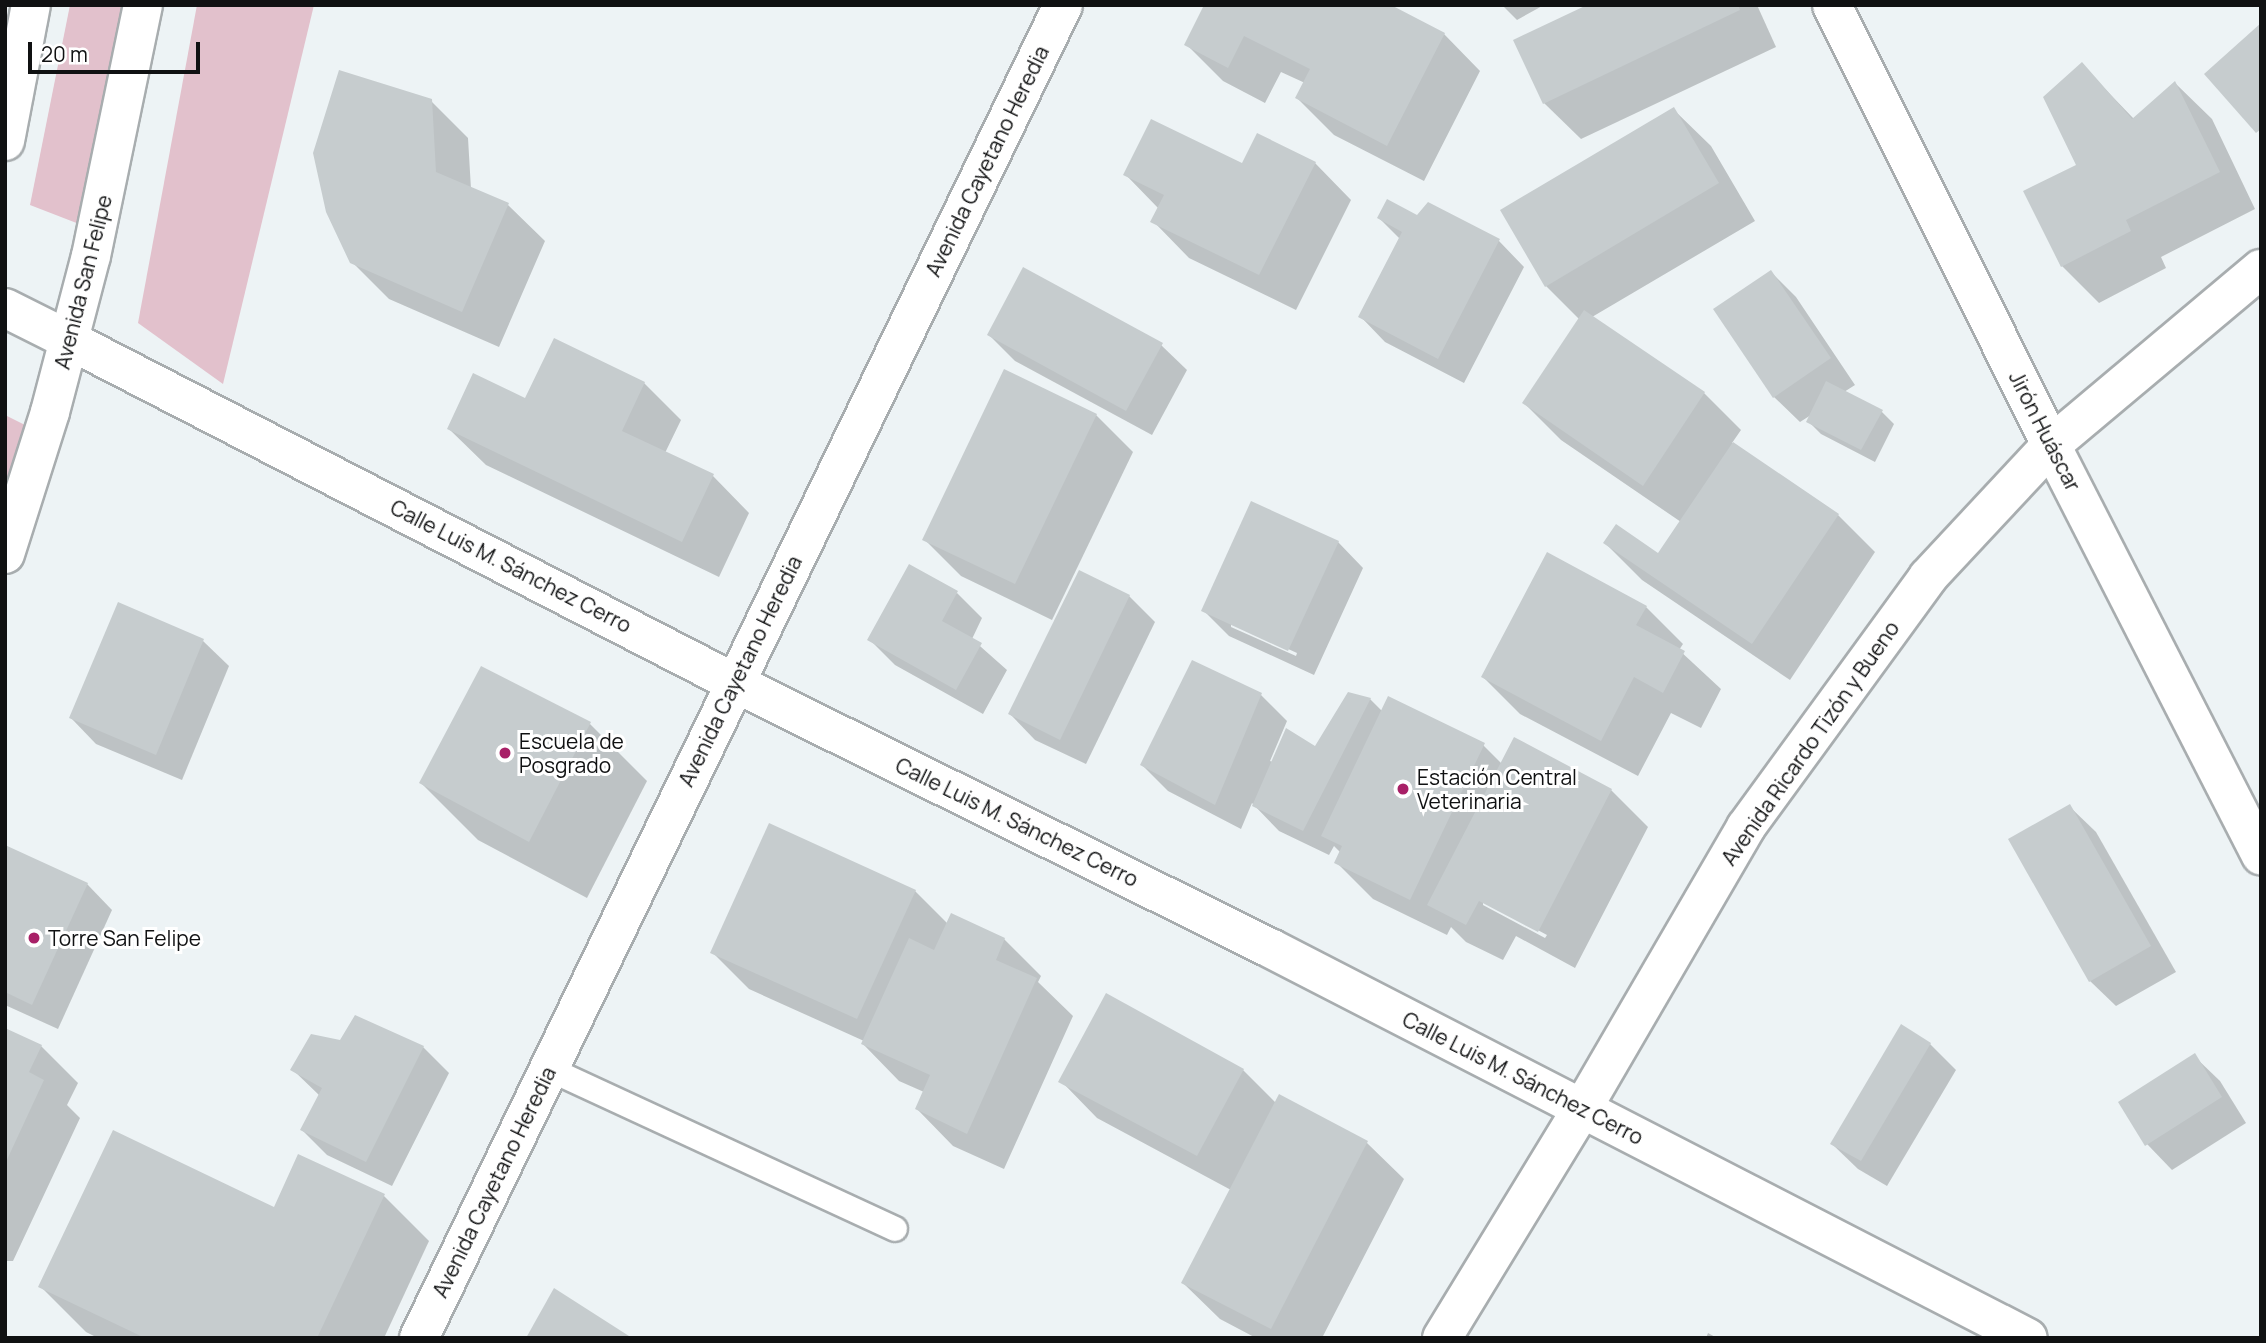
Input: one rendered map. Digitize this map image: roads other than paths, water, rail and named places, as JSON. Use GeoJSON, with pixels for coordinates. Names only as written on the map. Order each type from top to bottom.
{"type":"FeatureCollection","features":[{"type":"Feature","properties":{"kind":"street"},"geometry":{"type":"LineString","coordinates":[[5,141],[32,5]]}},
{"type":"Feature","properties":{"kind":"street","name":"Avenida San Felipe"},"geometry":{"type":"LineString","coordinates":[[5,554],[69,340],[121,122],[143,5]]}},
{"type":"Feature","properties":{"kind":"street","name":"Avenida Cayetano Heredia"},"geometry":{"type":"LineString","coordinates":[[418,1338],[1063,5]]}},
{"type":"Feature","properties":{"kind":"street","name":"Jirón Huáscar"},"geometry":{"type":"LineString","coordinates":[[1832,5],[2051,445],[2261,855]]}},
{"type":"Feature","properties":{"kind":"street","name":"Avenida Ricardo Tizón y Bueno"},"geometry":{"type":"LineString","coordinates":[[1442,1338],[1582,1109],[1746,827],[1928,577],[2051,445],[2261,269]]}},
{"type":"Feature","properties":{"kind":"street","name":"Calle Luis M. Sánchez Cerro"},"geometry":{"type":"LineString","coordinates":[[5,308],[735,683],[1270,948],[2028,1338]]}},
{"type":"Feature","properties":{"kind":"lane"},"geometry":{"type":"LineString","coordinates":[[548,1069],[895,1229]]}},
{"type":"Feature","properties":{"kind":"place","name":"Escuela de Posgrado"},"geometry":{"type":"Point","coordinates":[505,753]}},
{"type":"Feature","properties":{"kind":"place","name":"Estación Central Veterinaria"},"geometry":{"type":"Point","coordinates":[1403,789]}},
{"type":"Feature","properties":{"kind":"place","name":"Torre San Felipe"},"geometry":{"type":"Point","coordinates":[34,938]}}]}
